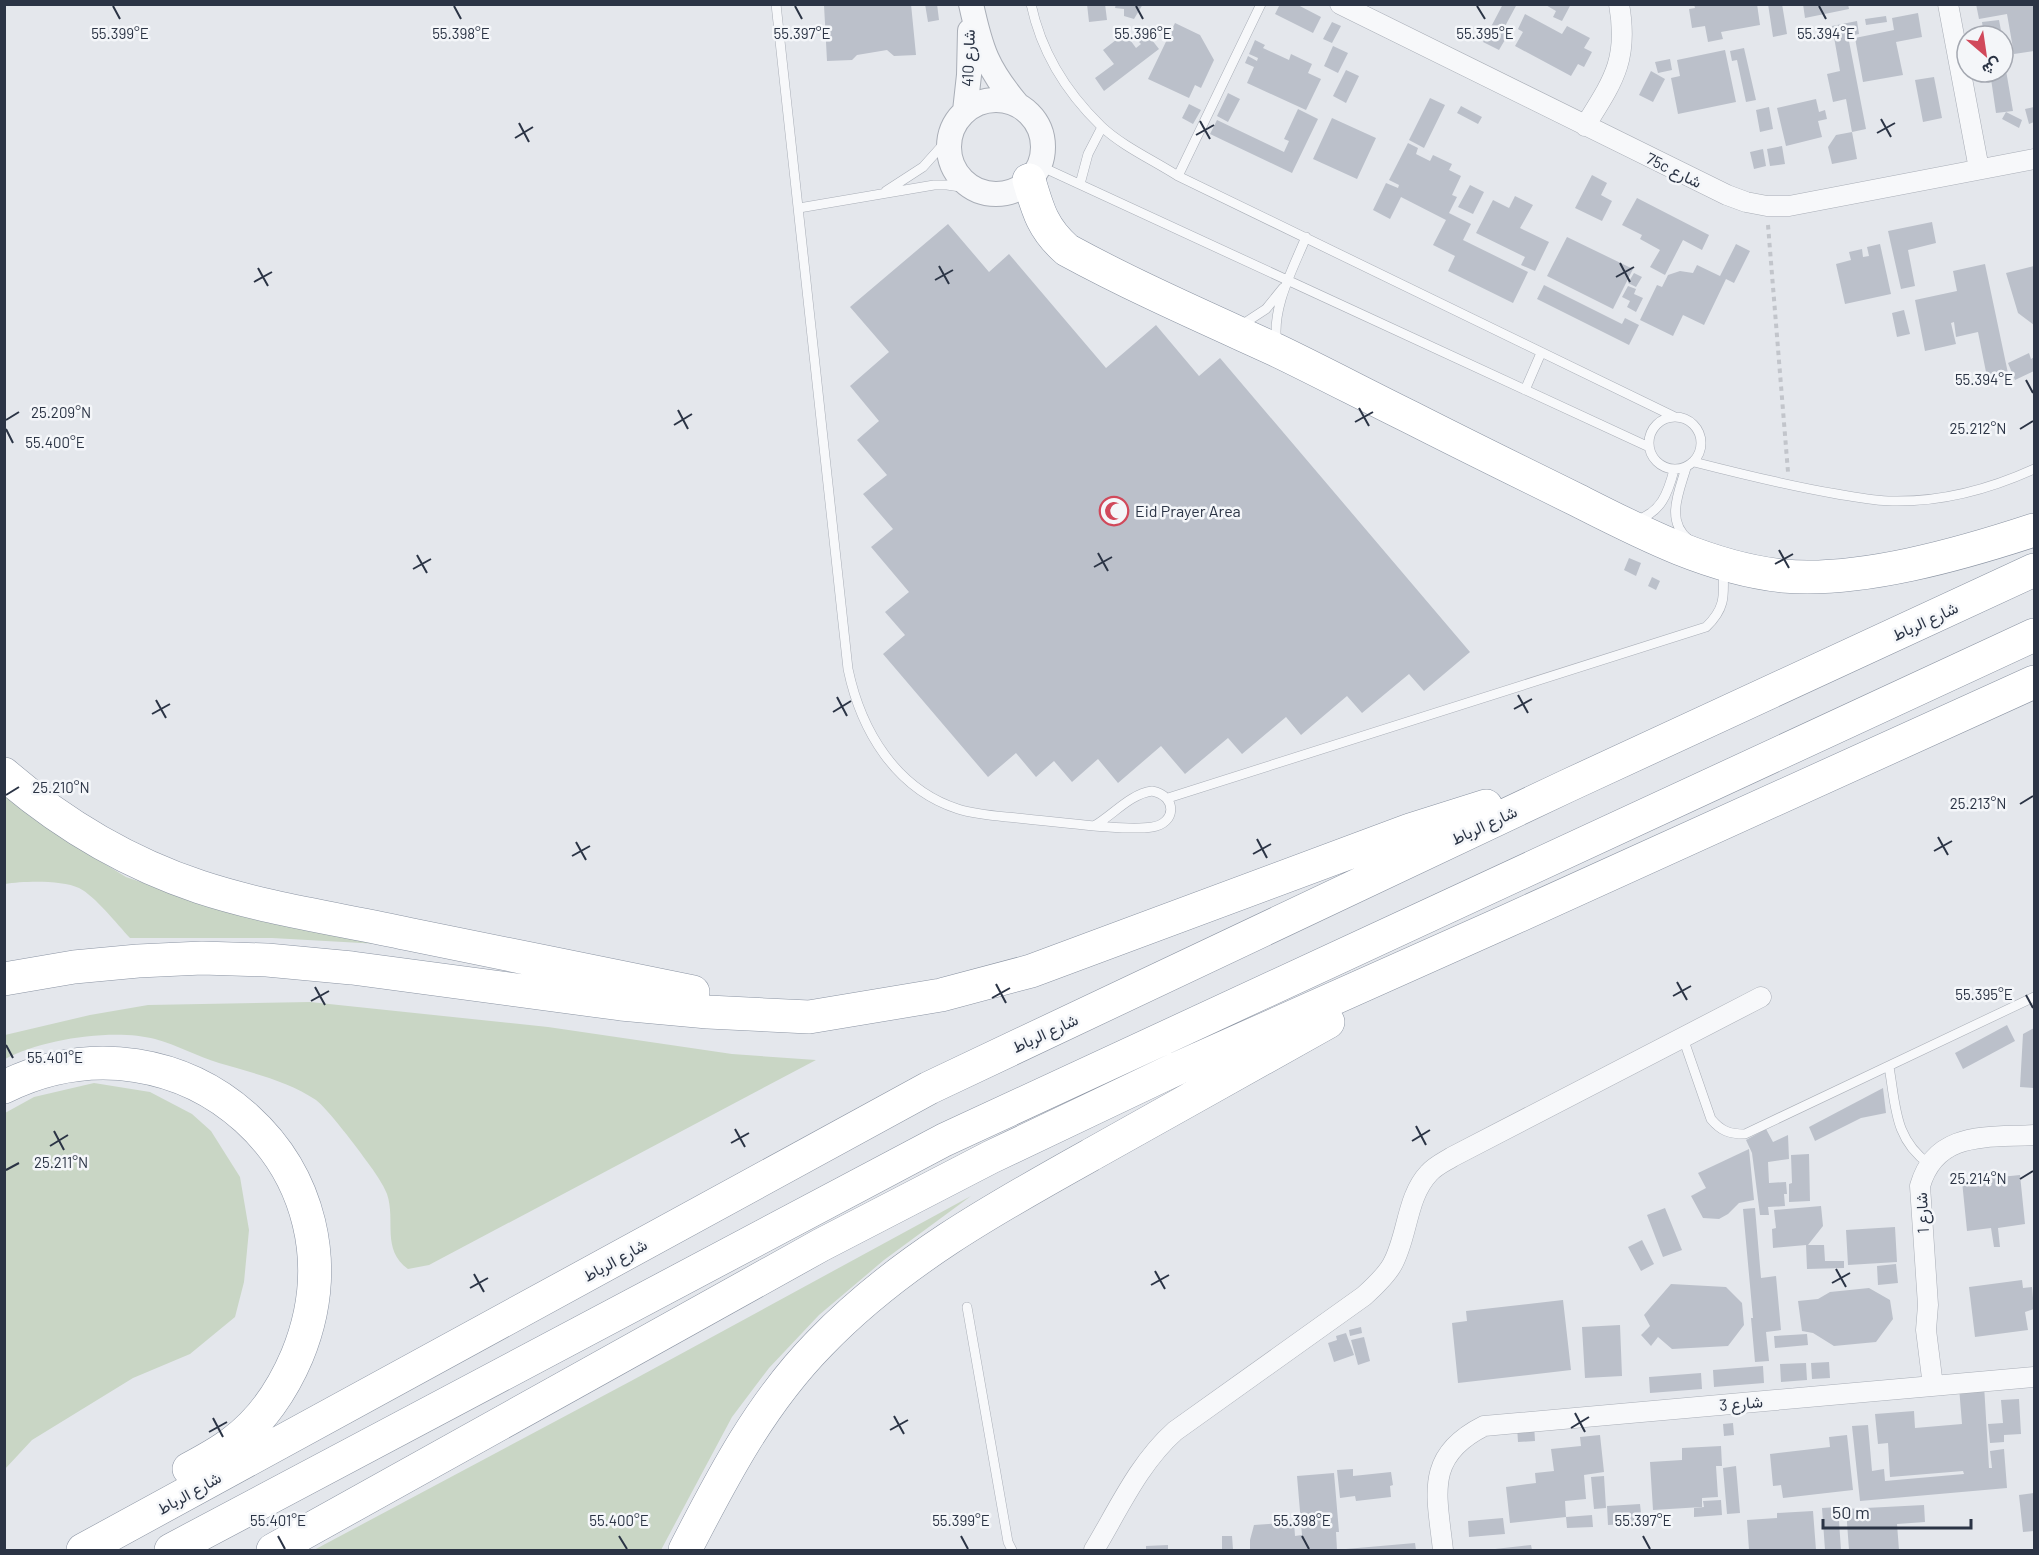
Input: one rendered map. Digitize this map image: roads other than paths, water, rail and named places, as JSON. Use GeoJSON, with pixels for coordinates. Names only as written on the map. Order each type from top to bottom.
{"type":"FeatureCollection","features":[{"type":"Feature","properties":{"kind":"highway"},"geometry":{"type":"LineString","coordinates":[[1034,173],[1038,210],[1045,226],[1068,250],[1279,352],[1656,540],[1785,576],[1816,577],[1901,566],[1954,554],[2034,530]]}},
{"type":"Feature","properties":{"kind":"highway","name":"شارع الرباط"},"geometry":{"type":"LineString","coordinates":[[83,1551],[929,1088],[1566,786],[2034,570]]}},
{"type":"Feature","properties":{"kind":"highway"},"geometry":{"type":"LineString","coordinates":[[171,1551],[944,1140],[2034,635]]}},
{"type":"Feature","properties":{"kind":"highway"},"geometry":{"type":"LineString","coordinates":[[273,1551],[821,1245],[991,1157],[1178,1068],[2034,682]]}},
{"type":"Feature","properties":{"kind":"highway"},"geometry":{"type":"LineString","coordinates":[[4,774],[58,816],[91,837],[154,869],[200,887],[278,907],[809,1017]]}},
{"type":"Feature","properties":{"kind":"highway"},"geometry":{"type":"LineString","coordinates":[[4,979],[74,967],[138,960],[202,958],[267,960],[352,968],[621,1004],[708,1012],[809,1017],[941,995],[1031,970],[1410,830],[1461,813],[1566,786]]}},
{"type":"Feature","properties":{"kind":"highway"},"geometry":{"type":"LineString","coordinates":[[685,1551],[724,1474],[752,1428],[784,1384],[827,1336],[858,1306],[899,1272],[997,1207],[1507,921]]}},
{"type":"Feature","properties":{"kind":"highway"},"geometry":{"type":"LineString","coordinates":[[4,1087],[45,1071],[72,1065],[99,1063],[126,1064],[153,1069],[187,1080],[227,1102],[267,1138],[292,1176],[308,1220],[315,1269],[313,1294],[303,1343],[281,1387],[262,1414],[232,1443],[136,1502],[123,1517],[114,1534]]}},
{"type":"Feature","properties":{"kind":"street","name":"شارع 410"},"geometry":{"type":"LineString","coordinates":[[971,4],[983,52],[996,77],[1017,104]]}},
{"type":"Feature","properties":{"kind":"street","name":"شارع 410"},"geometry":{"type":"LineString","coordinates":[[965,111],[969,75],[971,4]]}},
{"type":"Feature","properties":{"kind":"street","name":"75c شارع"},"geometry":{"type":"LineString","coordinates":[[1340,4],[1727,195],[1767,206],[1813,203],[2034,159]]}},
{"type":"Feature","properties":{"kind":"street"},"geometry":{"type":"LineString","coordinates":[[1585,126],[1616,75],[1622,54],[1623,33],[1619,4]]}},
{"type":"Feature","properties":{"kind":"street"},"geometry":{"type":"LineString","coordinates":[[1948,4],[1979,169]]}},
{"type":"Feature","properties":{"kind":"street"},"geometry":{"type":"LineString","coordinates":[[999,99],[1017,104],[1031,115],[1041,130],[1043,148],[1034,173],[1017,189],[1003,194],[988,194],[974,189],[962,181],[953,168],[948,154],[948,139],[954,123],[965,111],[980,102],[999,99]]}},
{"type":"Feature","properties":{"kind":"street"},"geometry":{"type":"LineString","coordinates":[[1094,1551],[1141,1470],[1162,1443],[1380,1282],[1392,1264],[1417,1192],[1428,1173],[1452,1157],[1761,997]]}},
{"type":"Feature","properties":{"kind":"street"},"geometry":{"type":"LineString","coordinates":[[1929,1164],[1936,1155],[1954,1143],[1975,1139],[2034,1135]]}},
{"type":"Feature","properties":{"kind":"street","name":"شارع 1"},"geometry":{"type":"LineString","coordinates":[[1929,1164],[1920,1186],[1928,1305],[1926,1330],[1939,1386]]}},
{"type":"Feature","properties":{"kind":"street","name":"شارع 3"},"geometry":{"type":"LineString","coordinates":[[1443,1551],[1437,1488],[1439,1473],[1454,1446],[1467,1435],[1484,1426],[2034,1377]]}},
{"type":"Feature","properties":{"kind":"lane"},"geometry":{"type":"LineString","coordinates":[[776,4],[848,669],[854,696],[864,722],[877,746],[899,773],[927,794],[958,809],[993,816],[1094,826],[1140,828],[1161,825],[1169,818],[1171,808],[1168,798],[1162,793],[1144,792],[1094,826]]}},
{"type":"Feature","properties":{"kind":"lane"},"geometry":{"type":"LineString","coordinates":[[1031,4],[1034,20],[1051,60],[1073,96],[1102,127],[1178,176],[1675,417]]}},
{"type":"Feature","properties":{"kind":"lane"},"geometry":{"type":"LineString","coordinates":[[1178,176],[1261,4]]}},
{"type":"Feature","properties":{"kind":"lane"},"geometry":{"type":"LineString","coordinates":[[1080,184],[1088,154],[1102,127]]}},
{"type":"Feature","properties":{"kind":"lane"},"geometry":{"type":"LineString","coordinates":[[878,195],[923,167],[948,139]]}},
{"type":"Feature","properties":{"kind":"lane"},"geometry":{"type":"LineString","coordinates":[[1034,173],[1080,184],[1649,447]]}},
{"type":"Feature","properties":{"kind":"lane"},"geometry":{"type":"LineString","coordinates":[[799,208],[934,185],[974,189]]}},
{"type":"Feature","properties":{"kind":"lane"},"geometry":{"type":"LineString","coordinates":[[1279,352],[1276,329],[1288,281],[1306,237]]}},
{"type":"Feature","properties":{"kind":"lane"},"geometry":{"type":"LineString","coordinates":[[1230,329],[1249,321],[1266,309],[1288,281]]}},
{"type":"Feature","properties":{"kind":"lane"},"geometry":{"type":"LineString","coordinates":[[1525,390],[1541,353]]}},
{"type":"Feature","properties":{"kind":"lane"},"geometry":{"type":"LineString","coordinates":[[1168,798],[1706,627],[1717,616],[1723,603],[1727,559],[1686,537],[1677,523],[1675,507],[1690,465],[1699,455],[1702,447],[1698,429],[1684,418],[1666,418],[1652,430],[1649,447],[1658,463],[1674,470],[1690,465],[1789,486],[1892,501],[1933,499],[1974,491],[2034,469]]}},
{"type":"Feature","properties":{"kind":"lane"},"geometry":{"type":"LineString","coordinates":[[1621,522],[1644,518],[1653,512],[1666,496],[1674,470]]}},
{"type":"Feature","properties":{"kind":"lane"},"geometry":{"type":"LineString","coordinates":[[1683,1038],[1711,1119],[1719,1129],[1731,1134],[1745,1134],[2034,997]]}},
{"type":"Feature","properties":{"kind":"lane"},"geometry":{"type":"LineString","coordinates":[[1889,1067],[1902,1133],[1912,1150],[1929,1164]]}},
{"type":"Feature","properties":{"kind":"lane"},"geometry":{"type":"LineString","coordinates":[[967,1307],[1008,1542],[1012,1551]]}},
{"type":"Feature","properties":{"kind":"place","name":"Eid Prayer Area"},"geometry":{"type":"Point","coordinates":[1114,511]}}]}
